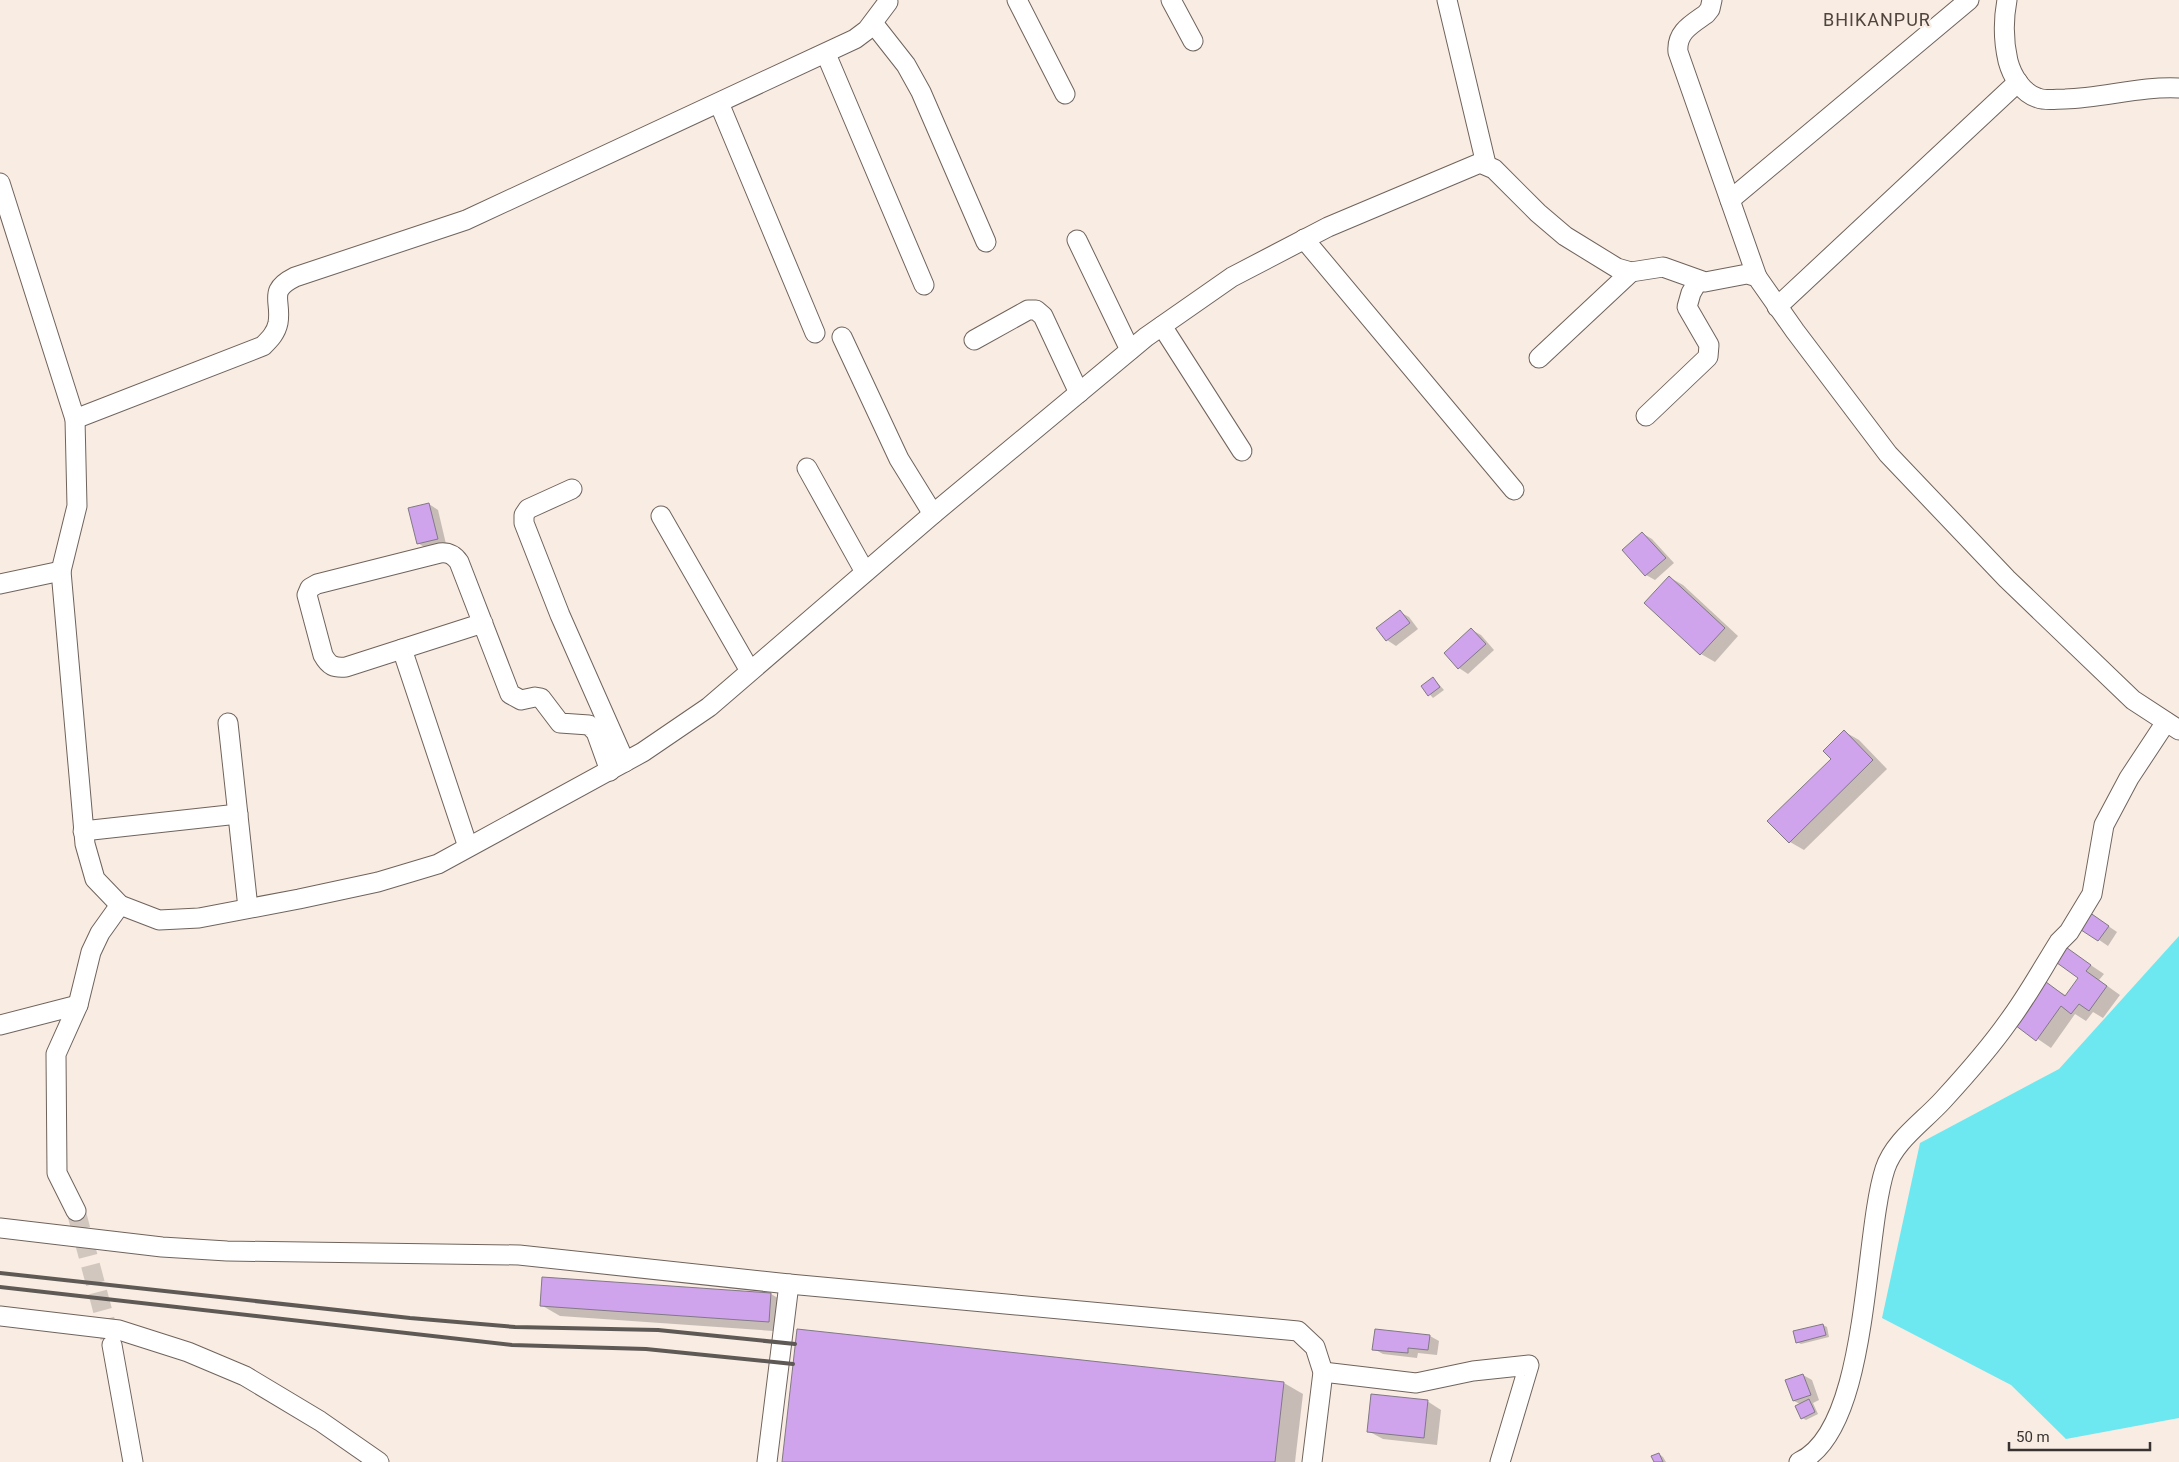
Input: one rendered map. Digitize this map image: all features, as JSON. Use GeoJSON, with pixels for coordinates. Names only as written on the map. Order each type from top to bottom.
{"type":"FeatureCollection","features":[{"type":"Feature","properties":{"kind":"street"},"geometry":{"type":"LineString","coordinates":[[1017,0],[1065,94]]}},
{"type":"Feature","properties":{"kind":"street"},"geometry":{"type":"LineString","coordinates":[[1171,0],[1193,41]]}},
{"type":"Feature","properties":{"kind":"street"},"geometry":{"type":"LineString","coordinates":[[1447,0],[1486,164],[1565,236],[1617,268],[1630,272],[1663,267],[1698,281],[1712,282],[1751,273],[1757,277]]}},
{"type":"Feature","properties":{"kind":"street"},"geometry":{"type":"LineString","coordinates":[[1712,0],[1710,9],[1706,14],[1680,35],[1677,42],[1678,52],[1757,277],[1777,307],[1888,454],[2014,586],[2134,700],[2173,726],[2129,778],[2104,825],[2092,894],[2069,932],[2059,942],[2008,1022],[1942,1101],[1891,1155],[1885,1169],[1879,1193],[1862,1320],[1845,1402],[1833,1428],[1820,1444],[1799,1462]]}},
{"type":"Feature","properties":{"kind":"street"},"geometry":{"type":"LineString","coordinates":[[1730,200],[1969,0]]}},
{"type":"Feature","properties":{"kind":"street"},"geometry":{"type":"LineString","coordinates":[[2007,0],[2003,24],[2005,48],[2011,70],[2018,82],[2028,93],[2043,100],[2179,88]]}},
{"type":"Feature","properties":{"kind":"street"},"geometry":{"type":"LineString","coordinates":[[75,419],[263,346],[273,336],[278,322],[276,299],[279,289],[285,282],[466,220],[826,54],[855,39],[873,23],[889,1]]}},
{"type":"Feature","properties":{"kind":"street"},"geometry":{"type":"LineString","coordinates":[[873,23],[906,65],[921,92],[986,242]]}},
{"type":"Feature","properties":{"kind":"street"},"geometry":{"type":"LineString","coordinates":[[826,54],[924,285]]}},
{"type":"Feature","properties":{"kind":"street"},"geometry":{"type":"LineString","coordinates":[[1777,307],[2018,82]]}},
{"type":"Feature","properties":{"kind":"street"},"geometry":{"type":"LineString","coordinates":[[719,103],[815,332]]}},
{"type":"Feature","properties":{"kind":"street"},"geometry":{"type":"LineString","coordinates":[[0,183],[75,419],[77,506],[61,570],[83,830],[95,880],[120,905],[159,920],[199,918],[378,882],[438,864],[617,767],[709,707],[932,514],[1130,350],[1232,277],[1328,226],[1474,164],[1486,164]]}},
{"type":"Feature","properties":{"kind":"street"},"geometry":{"type":"LineString","coordinates":[[1304,239],[1514,490]]}},
{"type":"Feature","properties":{"kind":"street"},"geometry":{"type":"LineString","coordinates":[[1077,240],[1130,350]]}},
{"type":"Feature","properties":{"kind":"street"},"geometry":{"type":"LineString","coordinates":[[1539,358],[1630,272]]}},
{"type":"Feature","properties":{"kind":"street"},"geometry":{"type":"LineString","coordinates":[[1646,416],[1708,357],[1709,345],[1687,307],[1691,292],[1698,281]]}},
{"type":"Feature","properties":{"kind":"street"},"geometry":{"type":"LineString","coordinates":[[974,340],[1028,310],[1036,310],[1042,316],[1079,393]]}},
{"type":"Feature","properties":{"kind":"street"},"geometry":{"type":"LineString","coordinates":[[1162,326],[1242,451]]}},
{"type":"Feature","properties":{"kind":"street"},"geometry":{"type":"LineString","coordinates":[[842,337],[899,459],[932,514]]}},
{"type":"Feature","properties":{"kind":"street"},"geometry":{"type":"LineString","coordinates":[[807,468],[865,572]]}},
{"type":"Feature","properties":{"kind":"street"},"geometry":{"type":"LineString","coordinates":[[572,489],[528,510],[524,515],[524,523],[617,767]]}},
{"type":"Feature","properties":{"kind":"street"},"geometry":{"type":"LineString","coordinates":[[661,516],[750,671]]}},
{"type":"Feature","properties":{"kind":"street"},"geometry":{"type":"LineString","coordinates":[[482,623],[346,667],[336,668],[328,663],[323,655],[307,595],[310,588],[317,584],[447,552],[455,556],[459,562],[510,694],[521,700],[535,697],[541,698],[560,723],[589,724],[596,732],[617,767]]}},
{"type":"Feature","properties":{"kind":"street"},"geometry":{"type":"LineString","coordinates":[[0,584],[61,570]]}},
{"type":"Feature","properties":{"kind":"street"},"geometry":{"type":"LineString","coordinates":[[402,649],[468,847]]}},
{"type":"Feature","properties":{"kind":"street"},"geometry":{"type":"LineString","coordinates":[[228,723],[248,908]]}},
{"type":"Feature","properties":{"kind":"street"},"geometry":{"type":"LineString","coordinates":[[83,830],[238,814]]}},
{"type":"Feature","properties":{"kind":"street"},"geometry":{"type":"LineString","coordinates":[[76,1211],[57,1173],[56,1054],[78,1005],[91,952],[100,933],[120,905]]}},
{"type":"Feature","properties":{"kind":"street"},"geometry":{"type":"LineString","coordinates":[[0,1025],[78,1005]]}},
{"type":"Feature","properties":{"kind":"street"},"geometry":{"type":"LineString","coordinates":[[0,1228],[162,1247],[227,1251],[519,1255],[790,1284],[1298,1331],[1315,1347],[1323,1372],[1312,1462]]}},
{"type":"Feature","properties":{"kind":"street"},"geometry":{"type":"LineString","coordinates":[[767,1462],[790,1284]]}},
{"type":"Feature","properties":{"kind":"street"},"geometry":{"type":"LineString","coordinates":[[0,1316],[119,1330],[188,1352],[245,1376],[320,1421],[379,1462]]}},
{"type":"Feature","properties":{"kind":"street"},"geometry":{"type":"LineString","coordinates":[[112,1346],[133,1462]]}},
{"type":"Feature","properties":{"kind":"street"},"geometry":{"type":"LineString","coordinates":[[1323,1372],[1416,1383],[1473,1371],[1529,1365],[1500,1462]]}},
{"type":"Feature","properties":{"kind":"water"},"geometry":{"type":"Polygon","coordinates":[[[2179,936],[2179,1418],[2066,1439],[2011,1385],[1882,1318],[1920,1143],[2059,1069],[2179,936]]]}},
{"type":"Feature","properties":{"kind":"building"},"geometry":{"type":"Polygon","coordinates":[[[429,503],[438,539],[417,544],[408,508],[429,503]]]}},
{"type":"Feature","properties":{"kind":"building"},"geometry":{"type":"Polygon","coordinates":[[[1642,532],[1666,558],[1645,576],[1622,550],[1642,532]]]}},
{"type":"Feature","properties":{"kind":"building"},"geometry":{"type":"Polygon","coordinates":[[[1669,576],[1725,628],[1700,655],[1644,603],[1669,576]]]}},
{"type":"Feature","properties":{"kind":"building"},"geometry":{"type":"Polygon","coordinates":[[[1400,610],[1410,623],[1386,641],[1376,628],[1400,610]]]}},
{"type":"Feature","properties":{"kind":"building"},"geometry":{"type":"Polygon","coordinates":[[[1471,628],[1486,644],[1458,669],[1444,653],[1471,628]]]}},
{"type":"Feature","properties":{"kind":"building"},"geometry":{"type":"Polygon","coordinates":[[[1433,677],[1440,687],[1428,696],[1421,686],[1433,677]]]}},
{"type":"Feature","properties":{"kind":"building"},"geometry":{"type":"Polygon","coordinates":[[[1844,730],[1873,760],[1789,843],[1767,821],[1831,759],[1823,751],[1844,730]]]}},
{"type":"Feature","properties":{"kind":"building"},"geometry":{"type":"Polygon","coordinates":[[[2086,910],[2109,926],[2098,941],[2075,926],[2086,910]]]}},
{"type":"Feature","properties":{"kind":"building"},"geometry":{"type":"Polygon","coordinates":[[[2063,945],[2091,965],[2086,971],[2107,986],[2089,1011],[2079,1004],[2071,1014],[2061,1006],[2036,1041],[2011,1022],[2042,979],[2065,996],[2078,978],[2053,960],[2063,945]]]}},
{"type":"Feature","properties":{"kind":"building"},"geometry":{"type":"Polygon","coordinates":[[[542,1277],[771,1293],[769,1322],[540,1306],[542,1277]]]}},
{"type":"Feature","properties":{"kind":"building"},"geometry":{"type":"Polygon","coordinates":[[[1823,1324],[1826,1335],[1796,1343],[1793,1331],[1823,1324]]]}},
{"type":"Feature","properties":{"kind":"building"},"geometry":{"type":"Polygon","coordinates":[[[797,1329],[1284,1382],[1275,1462],[782,1462],[797,1329]]]}},
{"type":"Feature","properties":{"kind":"building"},"geometry":{"type":"Polygon","coordinates":[[[1375,1329],[1430,1335],[1428,1350],[1408,1348],[1408,1353],[1372,1350],[1375,1329]]]}},
{"type":"Feature","properties":{"kind":"building"},"geometry":{"type":"Polygon","coordinates":[[[1803,1374],[1811,1395],[1793,1401],[1785,1380],[1803,1374]]]}},
{"type":"Feature","properties":{"kind":"building"},"geometry":{"type":"Polygon","coordinates":[[[1371,1394],[1428,1400],[1424,1438],[1367,1432],[1371,1394]]]}},
{"type":"Feature","properties":{"kind":"building"},"geometry":{"type":"Polygon","coordinates":[[[1809,1399],[1815,1412],[1801,1419],[1795,1406],[1809,1399]]]}},
{"type":"Feature","properties":{"kind":"building"},"geometry":{"type":"Polygon","coordinates":[[[1659,1453],[1663,1462],[1654,1462],[1651,1456],[1659,1453]]]}},
{"type":"Feature","properties":{"kind":"tunnel"},"geometry":{"type":"LineString","coordinates":[[76,1211],[111,1342]]}},
{"type":"Feature","properties":{"kind":"railway"},"geometry":{"type":"LineString","coordinates":[[0,1273],[410,1318],[515,1327],[658,1330],[795,1344]]}},
{"type":"Feature","properties":{"kind":"railway"},"geometry":{"type":"LineString","coordinates":[[0,1287],[512,1345],[646,1349],[793,1364]]}},
{"type":"Feature","properties":{"kind":"district","name":"BHIKANPUR"},"geometry":{"type":"Point","coordinates":[1877,20]}}]}
